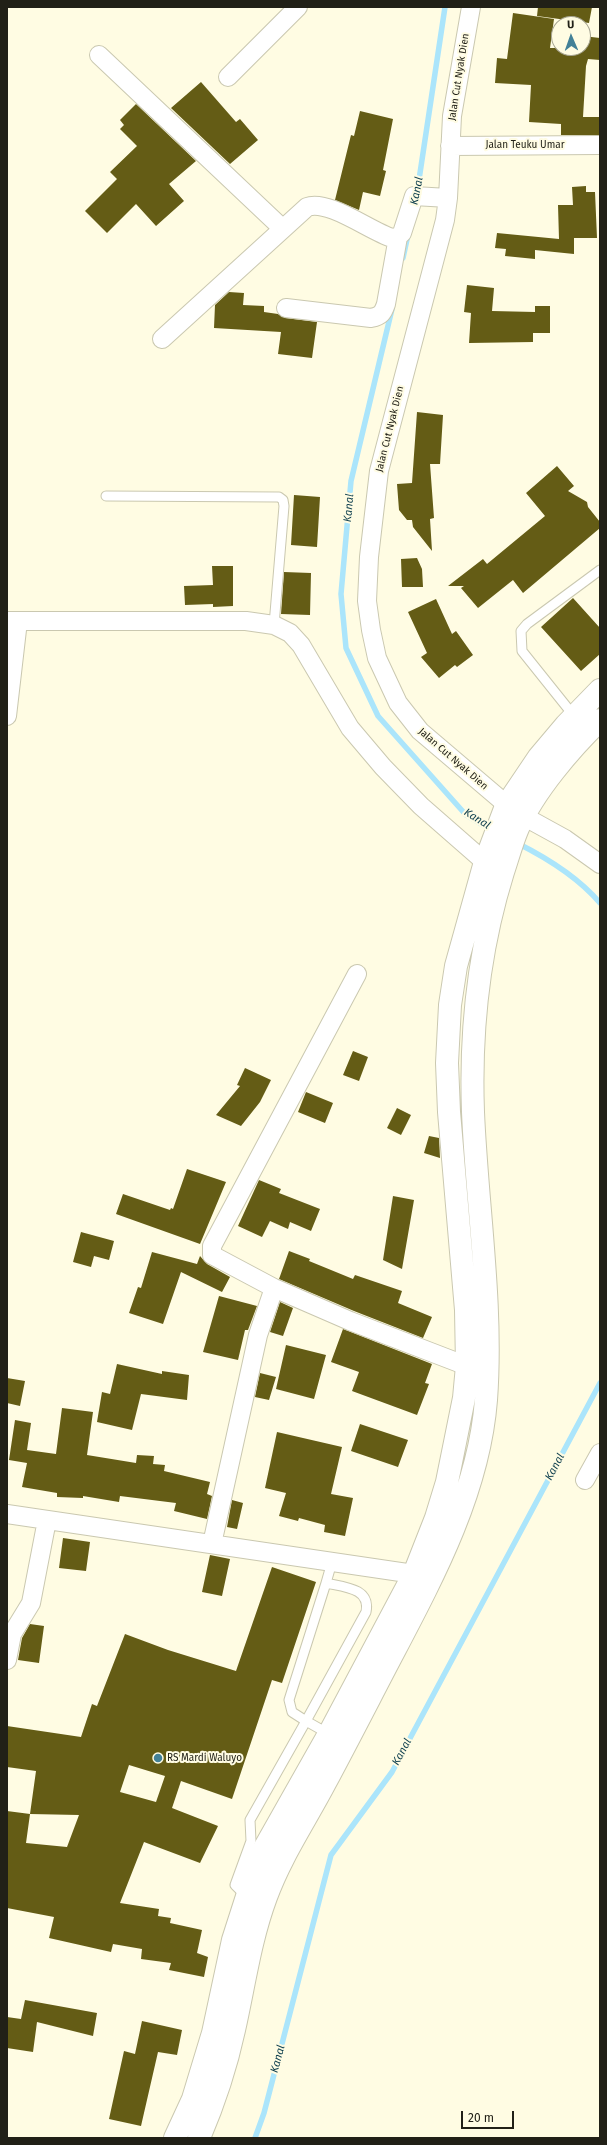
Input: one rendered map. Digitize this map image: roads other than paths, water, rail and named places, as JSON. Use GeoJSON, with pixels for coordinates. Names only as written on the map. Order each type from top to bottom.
{"type":"FeatureCollection","features":[{"type":"Feature","properties":{"kind":"highway"},"geometry":{"type":"LineString","coordinates":[[175,2138],[193,2099],[213,2033],[233,1940],[260,1856],[329,1734],[414,1574],[436,1518],[447,1482],[459,1427],[467,1366],[466,1310],[449,1112],[447,1063],[450,1005],[456,966],[512,818],[539,757],[574,716],[600,690]]}},
{"type":"Feature","properties":{"kind":"highway"},"geometry":{"type":"LineString","coordinates":[[512,818],[544,786],[600,720]]}},
{"type":"Feature","properties":{"kind":"highway"},"geometry":{"type":"LineString","coordinates":[[198,2138],[220,2083],[234,2034],[253,1939],[266,1897],[284,1854],[324,1785],[434,1576],[470,1483],[486,1404],[488,1359],[473,1110],[474,1016],[485,945],[494,901],[497,857]]}},
{"type":"Feature","properties":{"kind":"highway"},"geometry":{"type":"LineString","coordinates":[[459,1427],[481,1431]]}},
{"type":"Feature","properties":{"kind":"street"},"geometry":{"type":"LineString","coordinates":[[228,77],[298,7]]}},
{"type":"Feature","properties":{"kind":"street","name":"Jalan Cut Nyak Dien"},"geometry":{"type":"LineString","coordinates":[[471,7],[452,116],[446,198],[436,257],[382,455],[369,556],[367,601],[377,658],[398,703],[420,731],[512,818],[565,839],[600,864]]}},
{"type":"Feature","properties":{"kind":"street"},"geometry":{"type":"LineString","coordinates":[[99,55],[283,229]]}},
{"type":"Feature","properties":{"kind":"street","name":"Jalan Teuku Umar"},"geometry":{"type":"LineString","coordinates":[[450,146],[600,145]]}},
{"type":"Feature","properties":{"kind":"street"},"geometry":{"type":"LineString","coordinates":[[286,308],[371,318],[379,316],[383,312],[386,304],[398,237],[407,222],[414,196],[446,198]]}},
{"type":"Feature","properties":{"kind":"street"},"geometry":{"type":"LineString","coordinates":[[162,339],[307,207],[326,207],[386,236],[392,238],[398,237]]}},
{"type":"Feature","properties":{"kind":"street"},"geometry":{"type":"LineString","coordinates":[[7,716],[13,621],[246,621],[274,624],[290,633],[301,645],[350,728],[382,767],[421,806],[497,857]]}},
{"type":"Feature","properties":{"kind":"street"},"geometry":{"type":"LineString","coordinates":[[357,974],[211,1250],[212,1255],[274,1288],[350,1321],[467,1366]]}},
{"type":"Feature","properties":{"kind":"street"},"geometry":{"type":"LineString","coordinates":[[212,1544],[258,1335],[274,1288]]}},
{"type":"Feature","properties":{"kind":"street"},"geometry":{"type":"LineString","coordinates":[[585,1480],[600,1453]]}},
{"type":"Feature","properties":{"kind":"street"},"geometry":{"type":"LineString","coordinates":[[7,1514],[414,1574]]}},
{"type":"Feature","properties":{"kind":"street"},"geometry":{"type":"LineString","coordinates":[[7,1660],[12,1634],[31,1602],[47,1520]]}},
{"type":"Feature","properties":{"kind":"lane"},"geometry":{"type":"LineString","coordinates":[[106,496],[279,497],[283,500],[284,506],[274,624]]}},
{"type":"Feature","properties":{"kind":"lane"},"geometry":{"type":"LineString","coordinates":[[574,716],[522,651],[521,631],[527,624],[600,570]]}},
{"type":"Feature","properties":{"kind":"lane"},"geometry":{"type":"LineString","coordinates":[[329,1734],[306,1722],[292,1712],[288,1700],[332,1562]]}},
{"type":"Feature","properties":{"kind":"lane"},"geometry":{"type":"LineString","coordinates":[[246,1896],[235,1885],[251,1842],[250,1820],[306,1722],[366,1612],[368,1605],[366,1598],[360,1592],[326,1584]]}},
{"type":"Feature","properties":{"kind":"waterway","name":"Kanal"},"geometry":{"type":"LineString","coordinates":[[417,193],[445,7]]}},
{"type":"Feature","properties":{"kind":"waterway","name":"Kanal"},"geometry":{"type":"LineString","coordinates":[[403,258],[408,235]]}},
{"type":"Feature","properties":{"kind":"waterway","name":"Kanal"},"geometry":{"type":"LineString","coordinates":[[392,309],[351,481],[341,594],[346,648],[378,716],[466,815],[491,830]]}},
{"type":"Feature","properties":{"kind":"waterway","name":"Kanal"},"geometry":{"type":"LineString","coordinates":[[517,843],[562,869],[582,885],[600,903]]}},
{"type":"Feature","properties":{"kind":"waterway","name":"Kanal"},"geometry":{"type":"LineString","coordinates":[[255,2138],[264,2113],[331,1855],[392,1772],[600,1383]]}},
{"type":"Feature","properties":{"kind":"place","name":"RS Mardi Waluyo"},"geometry":{"type":"Point","coordinates":[158,1758]}}]}
